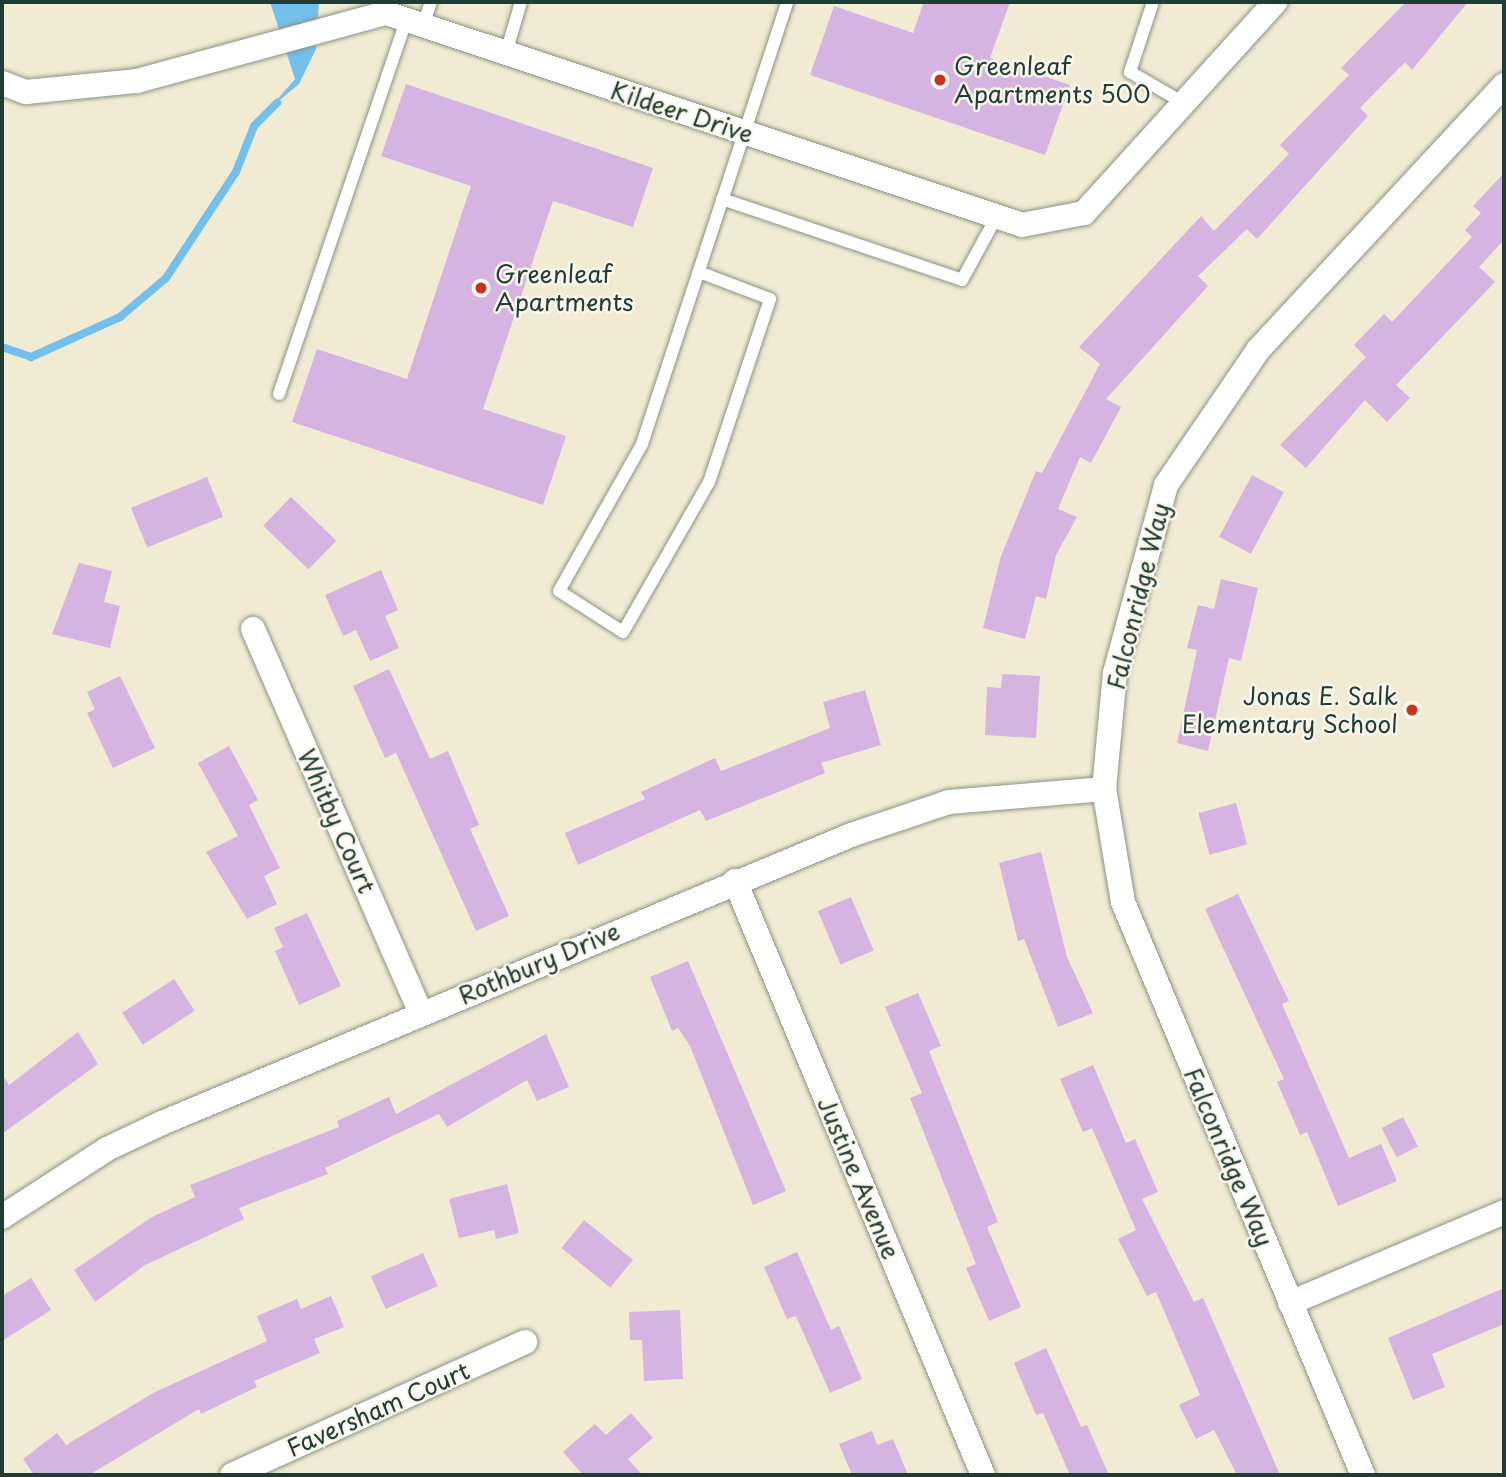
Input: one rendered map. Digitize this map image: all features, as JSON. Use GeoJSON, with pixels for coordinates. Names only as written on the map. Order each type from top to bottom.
{"type":"FeatureCollection","features":[{"type":"Feature","properties":{"kind":"street","name":"Kildeer Drive"},"geometry":{"type":"LineString","coordinates":[[2,82],[26,92],[137,81],[386,13],[1022,225],[1084,213],[1275,2]]}},
{"type":"Feature","properties":{"kind":"street","name":"Falconridge Way"},"geometry":{"type":"LineString","coordinates":[[1363,1475],[1123,902],[1104,789],[1115,673],[1166,485],[1258,349],[1504,85]]}},
{"type":"Feature","properties":{"kind":"street","name":"Whitby Court"},"geometry":{"type":"LineString","coordinates":[[253,629],[421,1013]]}},
{"type":"Feature","properties":{"kind":"street","name":"Rothbury Drive"},"geometry":{"type":"LineString","coordinates":[[2,1217],[107,1149],[735,881],[948,802],[1104,789]]}},
{"type":"Feature","properties":{"kind":"street","name":"Justine Avenue"},"geometry":{"type":"LineString","coordinates":[[735,881],[983,1475]]}},
{"type":"Feature","properties":{"kind":"street"},"geometry":{"type":"LineString","coordinates":[[1290,1303],[1504,1212]]}},
{"type":"Feature","properties":{"kind":"street","name":"Faversham Court"},"geometry":{"type":"LineString","coordinates":[[232,1475],[525,1342]]}},
{"type":"Feature","properties":{"kind":"lane"},"geometry":{"type":"LineString","coordinates":[[279,394],[415,23],[431,2]]}},
{"type":"Feature","properties":{"kind":"lane"},"geometry":{"type":"LineString","coordinates":[[506,53],[522,2]]}},
{"type":"Feature","properties":{"kind":"lane"},"geometry":{"type":"LineString","coordinates":[[699,272],[771,299],[709,482],[623,632],[559,591],[642,444],[742,132],[788,2]]}},
{"type":"Feature","properties":{"kind":"lane"},"geometry":{"type":"LineString","coordinates":[[1153,2],[1130,72],[1184,103]]}},
{"type":"Feature","properties":{"kind":"lane"},"geometry":{"type":"LineString","coordinates":[[722,199],[962,280],[997,216]]}},
{"type":"Feature","properties":{"kind":"water"},"geometry":{"type":"Polygon","coordinates":[[[270,2],[319,2],[316,49],[299,84],[269,109],[295,79],[270,2]]]}},
{"type":"Feature","properties":{"kind":"building","name":"Greenleaf Apartments 500"},"geometry":{"type":"Polygon","coordinates":[[[924,2],[1010,2],[990,58],[1070,85],[1045,155],[810,75],[834,6],[913,33],[924,2]]]}},
{"type":"Feature","properties":{"kind":"building"},"geometry":{"type":"Polygon","coordinates":[[[1406,2],[1468,2],[1412,70],[1405,62],[1360,108],[1368,116],[1257,239],[1247,229],[1198,276],[1208,286],[1106,399],[1121,407],[1091,463],[1080,457],[1058,509],[1077,517],[1056,555],[1046,599],[1036,596],[1025,639],[983,628],[1001,556],[1036,471],[1042,473],[1100,364],[1079,347],[1201,216],[1214,231],[1289,154],[1280,145],[1349,75],[1341,68],[1406,2]]]}},
{"type":"Feature","properties":{"kind":"building","name":"Greenleaf Apartments"},"geometry":{"type":"Polygon","coordinates":[[[406,84],[653,168],[633,227],[553,201],[483,409],[566,436],[543,505],[292,422],[317,349],[407,379],[471,186],[381,156],[406,84]]]}},
{"type":"Feature","properties":{"kind":"building"},"geometry":{"type":"Polygon","coordinates":[[[1504,173],[1504,240],[1479,267],[1495,282],[1396,385],[1410,398],[1387,422],[1365,400],[1306,468],[1280,445],[1366,357],[1354,345],[1384,314],[1392,322],[1472,237],[1465,230],[1481,213],[1473,206],[1504,173]]]}},
{"type":"Feature","properties":{"kind":"building"},"geometry":{"type":"Polygon","coordinates":[[[1252,475],[1284,492],[1251,554],[1219,537],[1252,475]]]}},
{"type":"Feature","properties":{"kind":"building"},"geometry":{"type":"Polygon","coordinates":[[[207,477],[223,517],[147,548],[131,508],[207,477]]]}},
{"type":"Feature","properties":{"kind":"building"},"geometry":{"type":"Polygon","coordinates":[[[291,497],[336,541],[309,570],[263,526],[291,497]]]}},
{"type":"Feature","properties":{"kind":"building"},"geometry":{"type":"Polygon","coordinates":[[[79,563],[112,571],[104,602],[120,606],[110,648],[52,634],[79,563]]]}},
{"type":"Feature","properties":{"kind":"building"},"geometry":{"type":"Polygon","coordinates":[[[381,570],[398,610],[385,616],[399,648],[370,661],[356,630],[343,636],[325,595],[381,570]]]}},
{"type":"Feature","properties":{"kind":"building"},"geometry":{"type":"Polygon","coordinates":[[[1221,579],[1258,588],[1241,661],[1229,658],[1208,751],[1177,743],[1197,650],[1187,648],[1198,605],[1214,609],[1221,579]]]}},
{"type":"Feature","properties":{"kind":"building"},"geometry":{"type":"Polygon","coordinates":[[[389,669],[430,759],[448,751],[479,825],[470,829],[509,916],[476,931],[396,753],[385,758],[353,686],[389,669]]]}},
{"type":"Feature","properties":{"kind":"building"},"geometry":{"type":"Polygon","coordinates":[[[1002,674],[1040,676],[1036,738],[985,735],[987,687],[1001,688],[1002,674]]]}},
{"type":"Feature","properties":{"kind":"building"},"geometry":{"type":"Polygon","coordinates":[[[120,676],[155,748],[113,768],[87,713],[95,709],[87,692],[120,676]]]}},
{"type":"Feature","properties":{"kind":"building"},"geometry":{"type":"Polygon","coordinates":[[[865,690],[881,745],[821,763],[825,773],[706,821],[700,810],[578,865],[565,833],[645,799],[641,792],[715,758],[721,771],[830,728],[823,702],[865,690]]]}},
{"type":"Feature","properties":{"kind":"building"},"geometry":{"type":"Polygon","coordinates":[[[229,746],[258,800],[249,805],[280,868],[264,876],[277,904],[247,919],[206,852],[238,836],[198,763],[229,746]]]}},
{"type":"Feature","properties":{"kind":"building"},"geometry":{"type":"Polygon","coordinates":[[[1236,803],[1247,845],[1209,855],[1198,813],[1236,803]]]}},
{"type":"Feature","properties":{"kind":"building"},"geometry":{"type":"Polygon","coordinates":[[[1041,852],[1067,957],[1093,1013],[1058,1027],[1024,939],[1018,941],[999,863],[1041,852]]]}},
{"type":"Feature","properties":{"kind":"building"},"geometry":{"type":"Polygon","coordinates":[[[1238,894],[1289,1001],[1282,1004],[1349,1158],[1381,1144],[1397,1181],[1338,1206],[1307,1132],[1300,1135],[1277,1082],[1284,1079],[1205,909],[1238,894]]]}},
{"type":"Feature","properties":{"kind":"building"},"geometry":{"type":"Polygon","coordinates":[[[851,897],[874,950],[841,964],[818,911],[851,897]]]}},
{"type":"Feature","properties":{"kind":"building"},"geometry":{"type":"Polygon","coordinates":[[[307,913],[341,986],[299,1005],[275,951],[283,947],[274,928],[307,913]]]}},
{"type":"Feature","properties":{"kind":"building"},"geometry":{"type":"Polygon","coordinates":[[[688,961],[786,1191],[753,1205],[690,1046],[678,1028],[672,1031],[650,977],[688,961]]]}},
{"type":"Feature","properties":{"kind":"building"},"geometry":{"type":"Polygon","coordinates":[[[174,979],[195,1011],[143,1045],[122,1013],[174,979]]]}},
{"type":"Feature","properties":{"kind":"building"},"geometry":{"type":"Polygon","coordinates":[[[918,993],[941,1046],[929,1051],[998,1222],[987,1227],[1021,1307],[989,1321],[966,1268],[976,1264],[910,1098],[922,1093],[885,1007],[918,993]]]}},
{"type":"Feature","properties":{"kind":"building"},"geometry":{"type":"Polygon","coordinates":[[[78,1032],[98,1064],[2,1134],[2,1073],[9,1085],[78,1032]]]}},
{"type":"Feature","properties":{"kind":"building"},"geometry":{"type":"Polygon","coordinates":[[[546,1034],[569,1087],[537,1101],[527,1080],[447,1127],[439,1114],[325,1168],[328,1174],[239,1208],[244,1219],[145,1265],[95,1302],[74,1270],[152,1217],[195,1197],[190,1185],[339,1127],[337,1121],[389,1097],[396,1114],[546,1034]]]}},
{"type":"Feature","properties":{"kind":"building"},"geometry":{"type":"Polygon","coordinates":[[[1093,1065],[1126,1143],[1135,1139],[1158,1192],[1142,1199],[1194,1302],[1203,1298],[1280,1475],[1237,1475],[1214,1430],[1196,1439],[1179,1405],[1200,1395],[1156,1292],[1147,1296],[1118,1239],[1136,1230],[1092,1128],[1083,1132],[1060,1079],[1093,1065]]]}},
{"type":"Feature","properties":{"kind":"building"},"geometry":{"type":"Polygon","coordinates":[[[1403,1117],[1418,1146],[1397,1157],[1382,1128],[1403,1117]]]}},
{"type":"Feature","properties":{"kind":"building"},"geometry":{"type":"Polygon","coordinates":[[[507,1184],[519,1233],[496,1239],[494,1230],[459,1238],[449,1199],[507,1184]]]}},
{"type":"Feature","properties":{"kind":"building"},"geometry":{"type":"Polygon","coordinates":[[[584,1220],[633,1260],[610,1288],[561,1248],[584,1220]]]}},
{"type":"Feature","properties":{"kind":"building"},"geometry":{"type":"Polygon","coordinates":[[[797,1252],[831,1330],[839,1326],[862,1379],[830,1393],[796,1316],[787,1319],[764,1267],[797,1252]]]}},
{"type":"Feature","properties":{"kind":"building"},"geometry":{"type":"Polygon","coordinates":[[[423,1253],[438,1286],[386,1309],[371,1276],[423,1253]]]}},
{"type":"Feature","properties":{"kind":"building"},"geometry":{"type":"Polygon","coordinates":[[[31,1278],[51,1310],[2,1341],[2,1296],[31,1278]]]}},
{"type":"Feature","properties":{"kind":"building"},"geometry":{"type":"Polygon","coordinates":[[[1504,1288],[1504,1324],[1432,1354],[1445,1387],[1413,1400],[1388,1338],[1504,1288]]]}},
{"type":"Feature","properties":{"kind":"building"},"geometry":{"type":"Polygon","coordinates":[[[331,1296],[344,1327],[314,1339],[320,1353],[254,1381],[257,1387],[201,1414],[199,1409],[89,1475],[34,1475],[23,1459],[57,1433],[66,1445],[155,1392],[267,1341],[257,1316],[297,1299],[301,1309],[331,1296]]]}},
{"type":"Feature","properties":{"kind":"building"},"geometry":{"type":"Polygon","coordinates":[[[680,1310],[683,1379],[644,1381],[642,1340],[630,1340],[629,1312],[680,1310]]]}},
{"type":"Feature","properties":{"kind":"building"},"geometry":{"type":"Polygon","coordinates":[[[1046,1348],[1081,1427],[1087,1425],[1109,1475],[1070,1475],[1043,1413],[1036,1415],[1014,1363],[1046,1348]]]}},
{"type":"Feature","properties":{"kind":"building"},"geometry":{"type":"Polygon","coordinates":[[[631,1413],[653,1438],[628,1459],[642,1475],[583,1475],[563,1452],[595,1424],[606,1435],[631,1413]]]}},
{"type":"Feature","properties":{"kind":"building"},"geometry":{"type":"Polygon","coordinates":[[[872,1431],[877,1445],[893,1439],[908,1475],[852,1475],[839,1444],[872,1431]]]}},
{"type":"Feature","properties":{"kind":"waterway"},"geometry":{"type":"LineString","coordinates":[[2,347],[31,357],[120,317],[166,278],[236,172],[254,126],[277,103]]}},
{"type":"Feature","properties":{"kind":"place","name":"Greenleaf Apartments 500"},"geometry":{"type":"Point","coordinates":[940,80]}},
{"type":"Feature","properties":{"kind":"place","name":"Greenleaf Apartments"},"geometry":{"type":"Point","coordinates":[481,288]}},
{"type":"Feature","properties":{"kind":"place","name":"Jonas E. Salk Elementary School"},"geometry":{"type":"Point","coordinates":[1412,710]}}]}
